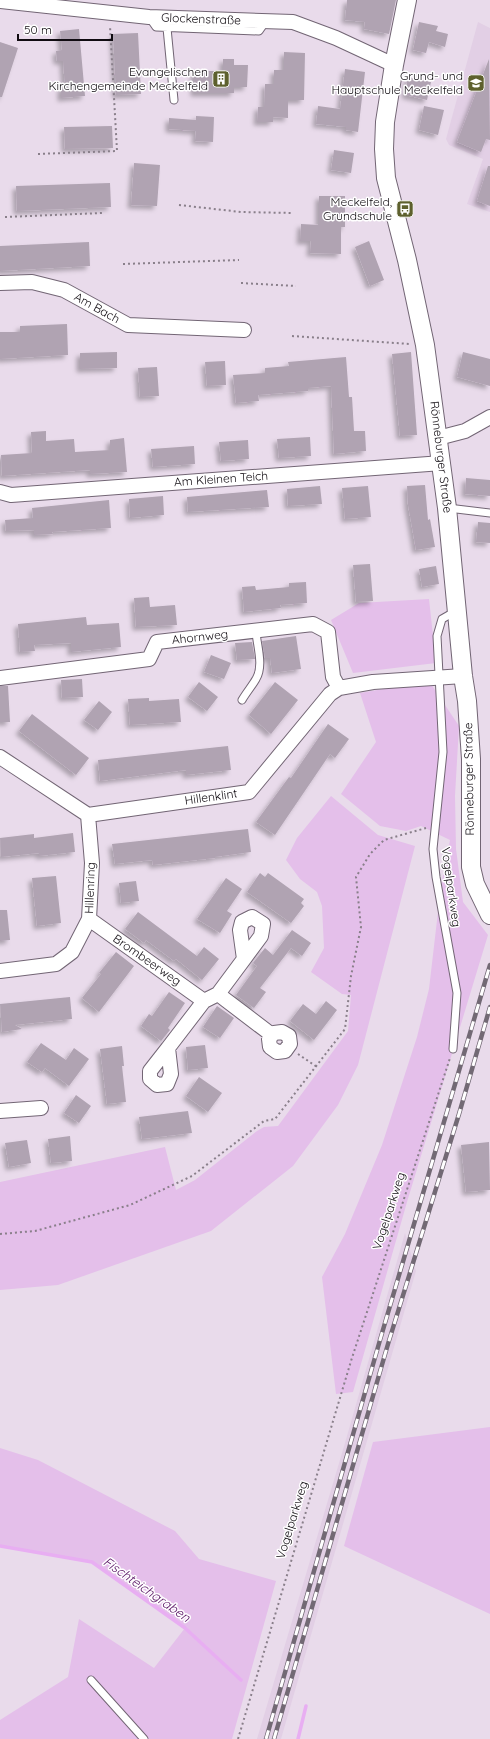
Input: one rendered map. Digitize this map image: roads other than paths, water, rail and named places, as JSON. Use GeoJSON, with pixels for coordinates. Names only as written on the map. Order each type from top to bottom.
{"type":"FeatureCollection","features":[{"type":"Feature","properties":{"kind":"street","name":"Rönneburger Straße"},"geometry":{"type":"LineString","coordinates":[[407,0],[394,65],[386,122],[384,149],[386,178],[407,260],[426,345],[448,508],[463,676],[467,700],[471,759],[470,867],[475,884],[490,915]]}},
{"type":"Feature","properties":{"kind":"street","name":"Glockenstraße"},"geometry":{"type":"LineString","coordinates":[[0,1],[149,17],[293,22],[336,38],[394,65]]}},
{"type":"Feature","properties":{"kind":"street","name":"Am Bach"},"geometry":{"type":"LineString","coordinates":[[0,283],[32,282],[64,290],[128,325],[244,330]]}},
{"type":"Feature","properties":{"kind":"street"},"geometry":{"type":"LineString","coordinates":[[438,438],[465,431],[490,417]]}},
{"type":"Feature","properties":{"kind":"street","name":"Am Kleinen Teich"},"geometry":{"type":"LineString","coordinates":[[0,492],[11,494],[442,463]]}},
{"type":"Feature","properties":{"kind":"street","name":"Ahornweg"},"geometry":{"type":"LineString","coordinates":[[0,678],[150,659],[157,642],[180,638],[256,632],[313,624],[328,632],[333,677],[339,688]]}},
{"type":"Feature","properties":{"kind":"street"},"geometry":{"type":"LineString","coordinates":[[339,688],[374,682],[463,676]]}},
{"type":"Feature","properties":{"kind":"street","name":"Hillenklint"},"geometry":{"type":"LineString","coordinates":[[88,815],[249,792],[330,694],[339,688]]}},
{"type":"Feature","properties":{"kind":"street"},"geometry":{"type":"LineString","coordinates":[[0,757],[88,815]]}},
{"type":"Feature","properties":{"kind":"street","name":"Hillenring"},"geometry":{"type":"LineString","coordinates":[[0,971],[56,964],[72,952],[89,919],[92,863],[88,815]]}},
{"type":"Feature","properties":{"kind":"street","name":"Brombeerweg"},"geometry":{"type":"LineString","coordinates":[[89,919],[204,1001]]}},
{"type":"Feature","properties":{"kind":"street"},"geometry":{"type":"LineString","coordinates":[[168,1048],[204,1001],[218,994],[244,959]]}},
{"type":"Feature","properties":{"kind":"street"},"geometry":{"type":"LineString","coordinates":[[218,994],[272,1035],[269,1039],[270,1047],[277,1052],[285,1051],[288,1047]]}},
{"type":"Feature","properties":{"kind":"street"},"geometry":{"type":"LineString","coordinates":[[0,1111],[41,1108]]}},
{"type":"Feature","properties":{"kind":"lane"},"geometry":{"type":"LineString","coordinates":[[149,17],[156,27],[167,28],[259,31],[266,21]]}},
{"type":"Feature","properties":{"kind":"lane"},"geometry":{"type":"LineString","coordinates":[[167,28],[174,100]]}},
{"type":"Feature","properties":{"kind":"lane"},"geometry":{"type":"LineString","coordinates":[[448,508],[490,513]]}},
{"type":"Feature","properties":{"kind":"lane","name":"Vogelparkweg"},"geometry":{"type":"LineString","coordinates":[[453,1049],[457,993],[436,877],[433,849],[434,825],[443,752],[437,636],[442,619],[458,609]]}},
{"type":"Feature","properties":{"kind":"lane"},"geometry":{"type":"LineString","coordinates":[[242,700],[257,678],[259,671],[256,632]]}},
{"type":"Feature","properties":{"kind":"lane"},"geometry":{"type":"LineString","coordinates":[[91,1680],[144,1739]]}},
{"type":"Feature","properties":{"kind":"waterway","name":"Fischteichgraben"},"geometry":{"type":"LineString","coordinates":[[0,1546],[92,1562],[185,1628],[241,1680]]}},
{"type":"Feature","properties":{"kind":"waterway","name":"Fischteichgraben"},"geometry":{"type":"LineString","coordinates":[[298,1739],[306,1706]]}},
{"type":"Feature","properties":{"kind":"railway"},"geometry":{"type":"LineString","coordinates":[[266,1739],[380,1340],[490,965]]}},
{"type":"Feature","properties":{"kind":"railway"},"geometry":{"type":"LineString","coordinates":[[274,1739],[388,1344],[459,1114],[490,1007]]}},
{"type":"Feature","properties":{"kind":"place","name":"Evangelischen Kirchengemeinde Meckelfeld"},"geometry":{"type":"Point","coordinates":[221,79]}},
{"type":"Feature","properties":{"kind":"place","name":"Grund- und Hauptschule Meckelfeld"},"geometry":{"type":"Point","coordinates":[476,83]}},
{"type":"Feature","properties":{"kind":"place","name":"Meckelfeld, Grundschule"},"geometry":{"type":"Point","coordinates":[405,209]}}]}
